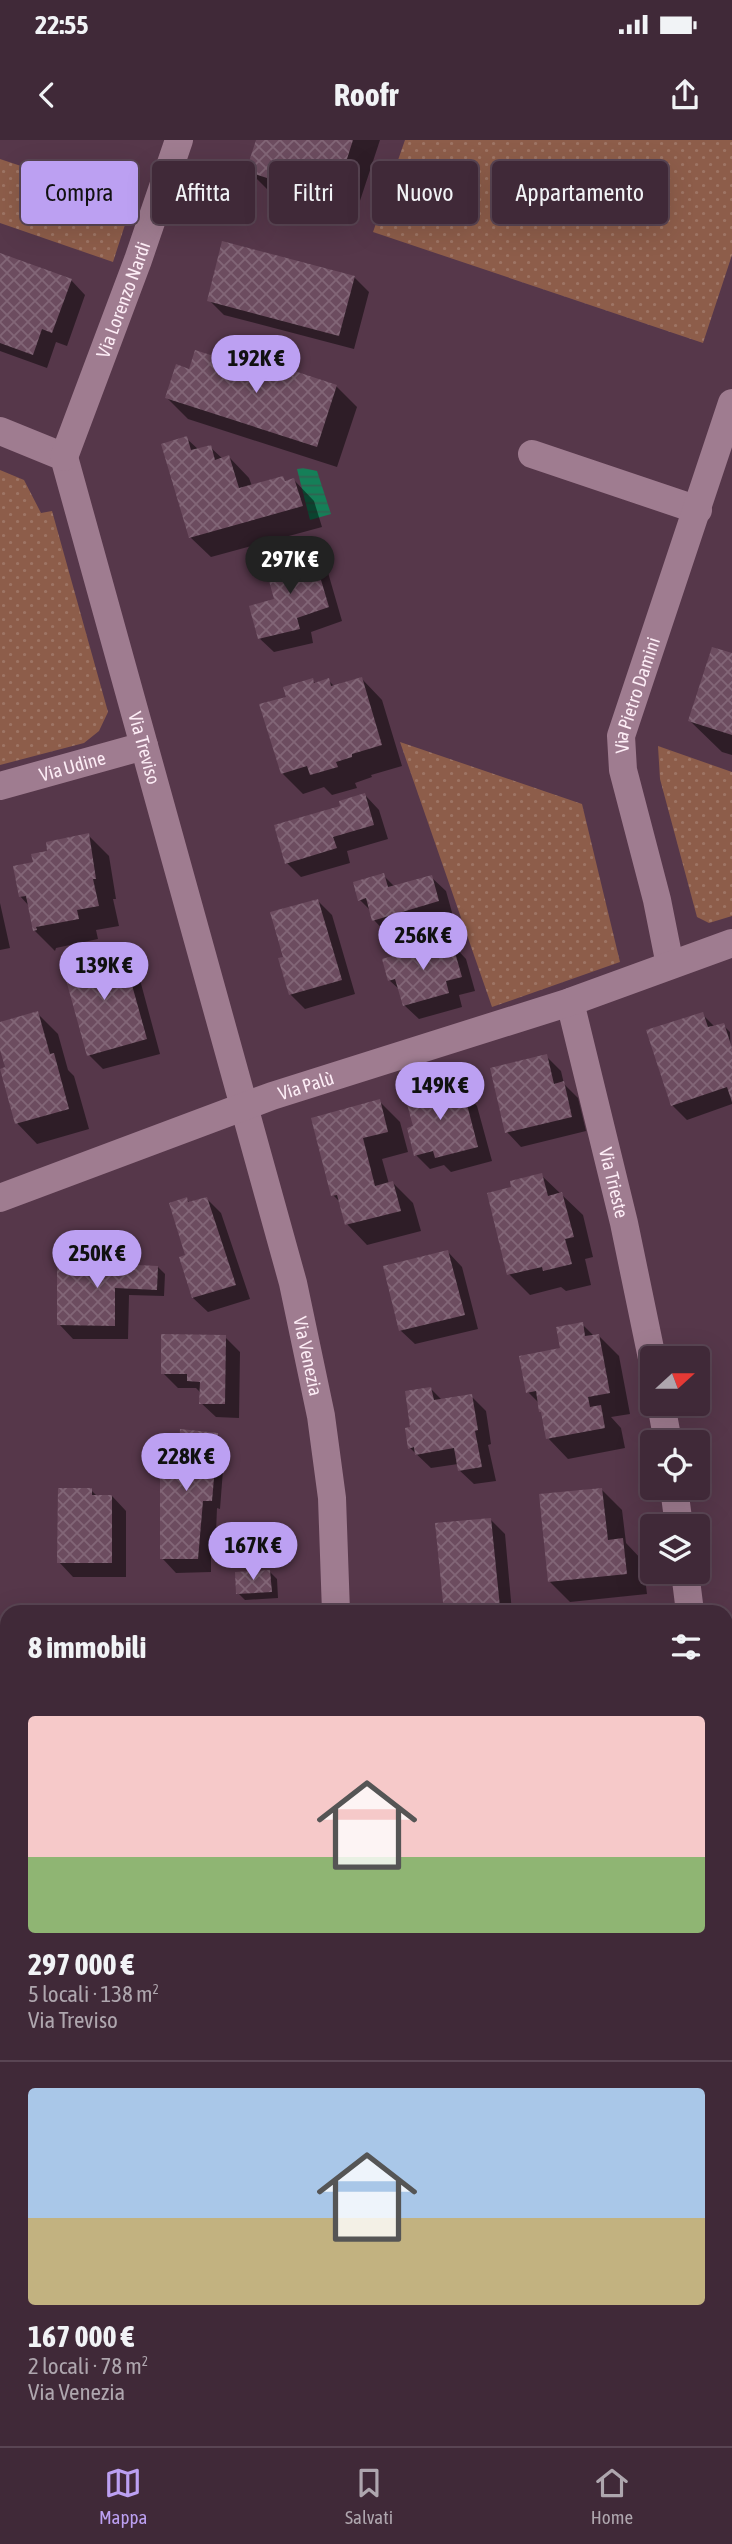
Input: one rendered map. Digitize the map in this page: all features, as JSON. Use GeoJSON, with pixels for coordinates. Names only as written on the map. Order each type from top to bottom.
{"type":"FeatureCollection","features":[{"type":"Feature","properties":{"kind":"street","name":"Via Lorenzo Nardi"},"geometry":{"type":"LineString","coordinates":[[64,457],[138,260],[179,140]]}},
{"type":"Feature","properties":{"kind":"street","name":"Via Pietro Damini"},"geometry":{"type":"LineString","coordinates":[[670,964],[657,900],[623,770],[621,736],[732,403]]}},
{"type":"Feature","properties":{"kind":"street"},"geometry":{"type":"LineString","coordinates":[[0,431],[64,457]]}},
{"type":"Feature","properties":{"kind":"street"},"geometry":{"type":"LineString","coordinates":[[532,454],[698,510]]}},
{"type":"Feature","properties":{"kind":"street","name":"Via Treviso"},"geometry":{"type":"LineString","coordinates":[[64,457],[244,1106]]}},
{"type":"Feature","properties":{"kind":"street","name":"Via Udine"},"geometry":{"type":"LineString","coordinates":[[0,786],[144,746]]}},
{"type":"Feature","properties":{"kind":"street","name":"Via Palù"},"geometry":{"type":"LineString","coordinates":[[0,1198],[244,1106],[570,1002],[732,943]]}},
{"type":"Feature","properties":{"kind":"street","name":"Via Trieste"},"geometry":{"type":"LineString","coordinates":[[570,1002],[624,1223],[649,1346]]}},
{"type":"Feature","properties":{"kind":"street","name":"Via Venezia"},"geometry":{"type":"LineString","coordinates":[[244,1106],[293,1283],[321,1416],[332,1498],[336,1605]]}},
{"type":"Feature","properties":{"kind":"street"},"geometry":{"type":"LineString","coordinates":[[686,1584],[689,1605]]}},
{"type":"Feature","properties":{"kind":"shaded area"},"geometry":{"type":"Polygon","coordinates":[[[405,140],[732,140],[732,255],[703,343],[373,232],[376,224],[478,224],[478,161],[398,161],[405,140]]]}},
{"type":"Feature","properties":{"kind":"shaded area"},"geometry":{"type":"Polygon","coordinates":[[[0,159],[21,166],[21,224],[125,224],[113,262],[0,223],[0,159]]]}},
{"type":"Feature","properties":{"kind":"shaded area"},"geometry":{"type":"Polygon","coordinates":[[[297,469],[317,471],[331,514],[310,520],[297,469]]]}},
{"type":"Feature","properties":{"kind":"shaded area"},"geometry":{"type":"Polygon","coordinates":[[[0,470],[24,480],[41,513],[52,511],[108,712],[99,731],[84,743],[0,765],[0,470]]]}},
{"type":"Feature","properties":{"kind":"shaded area"},"geometry":{"type":"Polygon","coordinates":[[[400,742],[582,804],[620,962],[492,1007],[400,742]]]}},
{"type":"Feature","properties":{"kind":"shaded area"},"geometry":{"type":"Polygon","coordinates":[[[658,746],[732,772],[732,916],[709,923],[697,917],[660,779],[658,746]]]}},
{"type":"Feature","properties":{"kind":"building"},"geometry":{"type":"Polygon","coordinates":[[[256,140],[353,140],[346,161],[269,161],[269,179],[255,174],[255,161],[249,161],[256,140]]]}},
{"type":"Feature","properties":{"kind":"building"},"geometry":{"type":"Polygon","coordinates":[[[222,241],[355,276],[339,336],[207,301],[222,241]]]}},
{"type":"Feature","properties":{"kind":"building"},"geometry":{"type":"Polygon","coordinates":[[[0,253],[72,279],[52,333],[42,329],[33,355],[0,343],[0,253]]]}},
{"type":"Feature","properties":{"kind":"building"},"geometry":{"type":"Polygon","coordinates":[[[195,350],[245,366],[249,356],[337,385],[317,447],[165,398],[176,364],[189,369],[195,350]]]}},
{"type":"Feature","properties":{"kind":"building"},"geometry":{"type":"Polygon","coordinates":[[[187,436],[191,450],[211,445],[215,460],[229,455],[239,488],[283,476],[285,481],[294,478],[303,506],[189,538],[161,444],[187,436]]]}},
{"type":"Feature","properties":{"kind":"building"},"geometry":{"type":"Polygon","coordinates":[[[313,553],[329,607],[297,618],[300,629],[258,639],[249,606],[274,599],[265,566],[313,553]]]}},
{"type":"Feature","properties":{"kind":"building"},"geometry":{"type":"Polygon","coordinates":[[[712,647],[732,653],[732,735],[688,721],[712,647]]]}},
{"type":"Feature","properties":{"kind":"building"},"geometry":{"type":"Polygon","coordinates":[[[362,677],[382,745],[336,762],[338,767],[310,775],[307,766],[281,774],[259,704],[286,697],[283,687],[313,678],[314,683],[329,678],[331,686],[362,677]]]}},
{"type":"Feature","properties":{"kind":"building"},"geometry":{"type":"Polygon","coordinates":[[[365,793],[374,825],[333,837],[337,848],[285,864],[274,825],[340,806],[339,801],[365,793]]]}},
{"type":"Feature","properties":{"kind":"building"},"geometry":{"type":"Polygon","coordinates":[[[89,833],[96,879],[93,879],[99,906],[77,910],[79,919],[36,927],[37,930],[33,931],[26,896],[19,897],[13,866],[33,862],[31,854],[47,851],[46,842],[89,833]]]}},
{"type":"Feature","properties":{"kind":"building"},"geometry":{"type":"Polygon","coordinates":[[[384,873],[388,887],[432,875],[439,901],[372,921],[366,898],[358,901],[353,882],[384,873]]]}},
{"type":"Feature","properties":{"kind":"building"},"geometry":{"type":"Polygon","coordinates":[[[318,899],[342,980],[289,995],[278,958],[283,957],[270,912],[318,899]]]}},
{"type":"Feature","properties":{"kind":"building"},"geometry":{"type":"Polygon","coordinates":[[[452,942],[462,977],[446,981],[449,993],[403,1006],[395,979],[388,981],[382,959],[452,942]]]}},
{"type":"Feature","properties":{"kind":"building"},"geometry":{"type":"Polygon","coordinates":[[[122,949],[147,1039],[87,1056],[62,965],[122,949]]]}},
{"type":"Feature","properties":{"kind":"building"},"geometry":{"type":"Polygon","coordinates":[[[38,1011],[50,1054],[54,1053],[69,1109],[15,1124],[0,1069],[5,1067],[0,1050],[0,1022],[38,1011]]]}},
{"type":"Feature","properties":{"kind":"building"},"geometry":{"type":"Polygon","coordinates":[[[703,1012],[708,1027],[724,1023],[732,1048],[732,1102],[727,1087],[671,1106],[646,1030],[703,1012]]]}},
{"type":"Feature","properties":{"kind":"building"},"geometry":{"type":"Polygon","coordinates":[[[547,1054],[554,1084],[564,1081],[572,1117],[505,1133],[490,1068],[547,1054]]]}},
{"type":"Feature","properties":{"kind":"building"},"geometry":{"type":"Polygon","coordinates":[[[439,1084],[442,1095],[463,1089],[478,1147],[435,1158],[433,1151],[414,1156],[407,1128],[413,1126],[404,1093],[439,1084]]]}},
{"type":"Feature","properties":{"kind":"building"},"geometry":{"type":"Polygon","coordinates":[[[380,1099],[388,1132],[363,1138],[375,1186],[393,1181],[401,1211],[345,1225],[337,1195],[331,1196],[311,1118],[380,1099]]]}},
{"type":"Feature","properties":{"kind":"building"},"geometry":{"type":"Polygon","coordinates":[[[542,1173],[548,1196],[562,1192],[574,1237],[565,1239],[572,1264],[507,1275],[487,1193],[511,1187],[510,1181],[542,1173]]]}},
{"type":"Feature","properties":{"kind":"building"},"geometry":{"type":"Polygon","coordinates":[[[187,1197],[188,1202],[207,1197],[236,1285],[192,1298],[179,1257],[185,1255],[169,1203],[187,1197]]]}},
{"type":"Feature","properties":{"kind":"building"},"geometry":{"type":"Polygon","coordinates":[[[448,1250],[465,1315],[399,1331],[383,1266],[448,1250]]]}},
{"type":"Feature","properties":{"kind":"building"},"geometry":{"type":"Polygon","coordinates":[[[57,1261],[116,1261],[115,1264],[158,1266],[157,1290],[115,1288],[115,1326],[57,1325],[57,1261]]]}},
{"type":"Feature","properties":{"kind":"building"},"geometry":{"type":"Polygon","coordinates":[[[583,1322],[585,1336],[599,1334],[610,1393],[588,1397],[590,1407],[601,1405],[605,1428],[546,1439],[536,1391],[526,1393],[519,1356],[560,1348],[556,1327],[583,1322]]]}},
{"type":"Feature","properties":{"kind":"building"},"geometry":{"type":"Polygon","coordinates":[[[161,1334],[226,1335],[225,1404],[199,1404],[200,1382],[187,1381],[187,1374],[161,1374],[161,1334]]]}},
{"type":"Feature","properties":{"kind":"building"},"geometry":{"type":"Polygon","coordinates":[[[431,1387],[434,1400],[472,1394],[482,1467],[458,1471],[454,1448],[415,1455],[414,1447],[408,1449],[405,1428],[410,1427],[405,1391],[431,1387]]]}},
{"type":"Feature","properties":{"kind":"building"},"geometry":{"type":"Polygon","coordinates":[[[180,1429],[218,1433],[212,1501],[203,1501],[198,1559],[160,1559],[160,1454],[179,1454],[180,1429]]]}},
{"type":"Feature","properties":{"kind":"building"},"geometry":{"type":"Polygon","coordinates":[[[58,1488],[92,1488],[92,1495],[112,1495],[112,1563],[57,1563],[58,1488]]]}},
{"type":"Feature","properties":{"kind":"building"},"geometry":{"type":"Polygon","coordinates":[[[602,1488],[608,1540],[623,1538],[627,1574],[548,1582],[539,1494],[602,1488]]]}},
{"type":"Feature","properties":{"kind":"building"},"geometry":{"type":"Polygon","coordinates":[[[491,1518],[500,1605],[443,1605],[435,1523],[491,1518]]]}},
{"type":"Feature","properties":{"kind":"building"},"geometry":{"type":"Polygon","coordinates":[[[270,1570],[272,1592],[236,1594],[235,1572],[270,1570]]]}},
{"type":"Feature","properties":{"kind":"building"},"geometry":{"type":"Polygon","coordinates":[[[87,1604],[166,1604],[166,1605],[87,1604]]]}}]}
